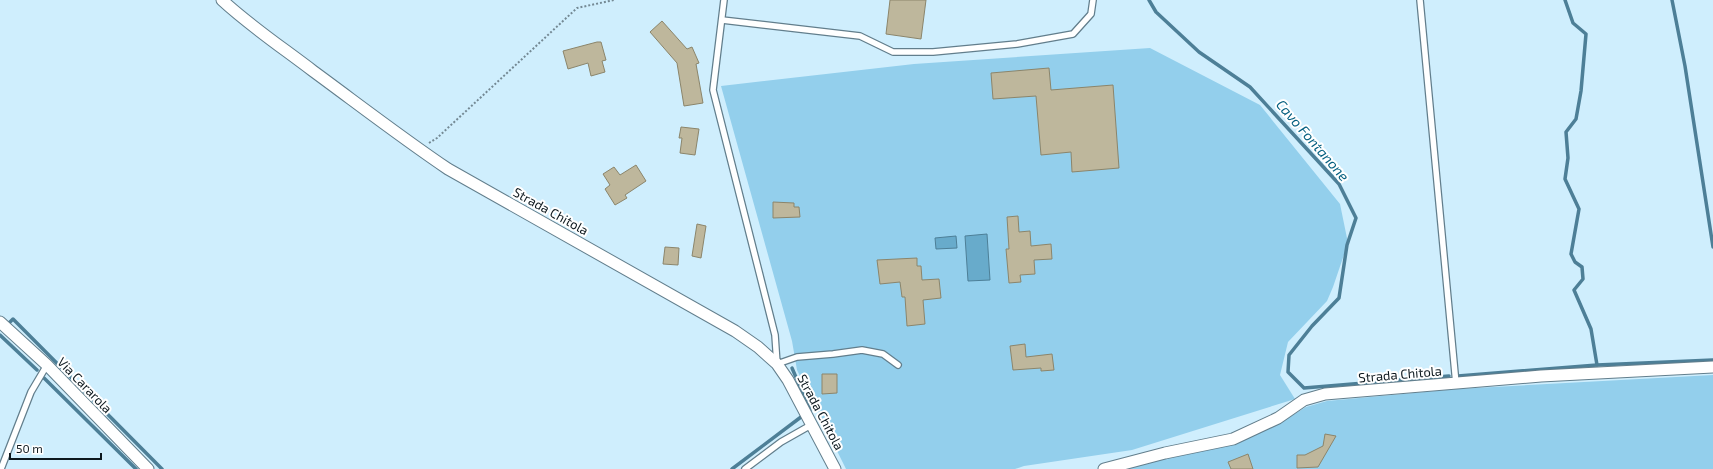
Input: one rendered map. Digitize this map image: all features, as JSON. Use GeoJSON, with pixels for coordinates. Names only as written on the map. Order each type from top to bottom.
{"type":"FeatureCollection","features":[{"type":"Feature","properties":{"kind":"street","name":"Strada Chitola"},"geometry":{"type":"LineString","coordinates":[[222,0],[234,11],[448,170],[735,331],[758,346],[777,364],[788,380],[835,469]]}},
{"type":"Feature","properties":{"kind":"street","name":"Via Cararola"},"geometry":{"type":"LineString","coordinates":[[0,322],[47,365],[148,469]]}},
{"type":"Feature","properties":{"kind":"street","name":"Strada Chitola"},"geometry":{"type":"LineString","coordinates":[[1104,469],[1165,453],[1232,439],[1278,418],[1304,400],[1325,394],[1541,376],[1713,367]]}},
{"type":"Feature","properties":{"kind":"lane"},"geometry":{"type":"LineString","coordinates":[[724,0],[715,62],[713,90],[775,335],[777,364],[798,357],[862,350],[883,354],[898,365]]}},
{"type":"Feature","properties":{"kind":"lane"},"geometry":{"type":"LineString","coordinates":[[722,20],[860,36],[893,52],[933,52],[1016,44],[1073,34],[1091,14],[1093,0]]}},
{"type":"Feature","properties":{"kind":"lane"},"geometry":{"type":"LineString","coordinates":[[1420,0],[1456,384]]}},
{"type":"Feature","properties":{"kind":"lane"},"geometry":{"type":"LineString","coordinates":[[1,469],[31,392],[47,365]]}},
{"type":"Feature","properties":{"kind":"lane"},"geometry":{"type":"LineString","coordinates":[[745,469],[781,442],[811,425]]}},
{"type":"Feature","properties":{"kind":"path"},"geometry":{"type":"LineString","coordinates":[[418,149],[437,138],[578,8],[614,0]]}},
{"type":"Feature","properties":{"kind":"shaded area"},"geometry":{"type":"Polygon","coordinates":[[[1150,48],[1260,105],[1340,204],[1348,243],[1333,287],[1327,301],[1288,342],[1280,375],[1295,399],[1132,450],[1024,466],[1015,469],[846,469],[797,370],[792,341],[721,86],[914,64],[1150,48]]]}},
{"type":"Feature","properties":{"kind":"shaded area"},"geometry":{"type":"Polygon","coordinates":[[[987,234],[990,280],[968,281],[965,236],[987,234]]]}},
{"type":"Feature","properties":{"kind":"shaded area"},"geometry":{"type":"Polygon","coordinates":[[[956,236],[957,248],[936,249],[935,238],[956,236]]]}},
{"type":"Feature","properties":{"kind":"shaded area"},"geometry":{"type":"Polygon","coordinates":[[[1713,375],[1713,469],[1118,469],[1252,436],[1285,420],[1306,407],[1327,401],[1457,389],[1713,375]]]}},
{"type":"Feature","properties":{"kind":"building"},"geometry":{"type":"Polygon","coordinates":[[[890,0],[926,0],[921,39],[886,34],[890,0]]]}},
{"type":"Feature","properties":{"kind":"building"},"geometry":{"type":"Polygon","coordinates":[[[662,21],[687,49],[692,47],[699,63],[696,64],[703,103],[684,106],[677,63],[650,32],[662,21]]]}},
{"type":"Feature","properties":{"kind":"building"},"geometry":{"type":"Polygon","coordinates":[[[601,42],[606,60],[602,61],[605,72],[591,76],[588,63],[568,69],[563,51],[601,42]]]}},
{"type":"Feature","properties":{"kind":"building"},"geometry":{"type":"Polygon","coordinates":[[[1049,68],[1051,90],[1113,85],[1119,168],[1072,172],[1071,152],[1041,155],[1036,96],[993,99],[991,73],[1049,68]]]}},
{"type":"Feature","properties":{"kind":"building"},"geometry":{"type":"Polygon","coordinates":[[[681,127],[699,129],[695,155],[680,153],[682,138],[679,138],[681,127]]]}},
{"type":"Feature","properties":{"kind":"building"},"geometry":{"type":"Polygon","coordinates":[[[636,165],[646,181],[625,195],[627,198],[615,205],[605,189],[610,185],[603,174],[614,167],[620,175],[636,165]]]}},
{"type":"Feature","properties":{"kind":"building"},"geometry":{"type":"Polygon","coordinates":[[[773,202],[794,203],[794,207],[799,207],[800,217],[773,218],[773,202]]]}},
{"type":"Feature","properties":{"kind":"building"},"geometry":{"type":"Polygon","coordinates":[[[1018,216],[1019,232],[1030,231],[1031,246],[1051,244],[1052,259],[1034,260],[1035,274],[1020,275],[1021,282],[1009,283],[1006,249],[1009,249],[1007,217],[1018,216]]]}},
{"type":"Feature","properties":{"kind":"building"},"geometry":{"type":"Polygon","coordinates":[[[697,224],[706,226],[701,258],[692,256],[697,224]]]}},
{"type":"Feature","properties":{"kind":"building"},"geometry":{"type":"Polygon","coordinates":[[[665,247],[679,248],[678,265],[663,264],[665,247]]]}},
{"type":"Feature","properties":{"kind":"building"},"geometry":{"type":"Polygon","coordinates":[[[917,258],[917,266],[921,266],[922,280],[939,279],[941,298],[923,300],[925,324],[907,326],[905,297],[902,297],[900,282],[880,284],[877,260],[917,258]]]}},
{"type":"Feature","properties":{"kind":"building"},"geometry":{"type":"Polygon","coordinates":[[[1025,344],[1026,357],[1052,354],[1054,370],[1041,371],[1041,368],[1013,370],[1010,346],[1025,344]]]}},
{"type":"Feature","properties":{"kind":"building"},"geometry":{"type":"Polygon","coordinates":[[[822,374],[837,374],[837,393],[822,394],[822,374]]]}},
{"type":"Feature","properties":{"kind":"building"},"geometry":{"type":"Polygon","coordinates":[[[1325,434],[1336,436],[1318,467],[1297,468],[1297,455],[1305,455],[1323,446],[1325,434]]]}},
{"type":"Feature","properties":{"kind":"building"},"geometry":{"type":"Polygon","coordinates":[[[1248,454],[1253,469],[1231,469],[1228,462],[1248,454]]]}},
{"type":"Feature","properties":{"kind":"waterway","name":"Cavo Fontanone"},"geometry":{"type":"LineString","coordinates":[[1149,0],[1156,12],[1199,52],[1250,87],[1339,184],[1356,218],[1347,245],[1339,298],[1312,326],[1289,355],[1288,372],[1304,388],[1449,376]]}},
{"type":"Feature","properties":{"kind":"waterway"},"geometry":{"type":"LineString","coordinates":[[1565,0],[1573,23],[1586,34],[1581,91],[1576,119],[1566,132],[1568,158],[1565,179],[1579,209],[1571,254],[1575,262],[1582,267],[1583,279],[1574,290],[1591,329],[1597,365]]}},
{"type":"Feature","properties":{"kind":"waterway"},"geometry":{"type":"LineString","coordinates":[[1672,0],[1685,66],[1713,247]]}},
{"type":"Feature","properties":{"kind":"waterway"},"geometry":{"type":"LineString","coordinates":[[9,323],[13,319],[162,469]]}},
{"type":"Feature","properties":{"kind":"waterway"},"geometry":{"type":"LineString","coordinates":[[0,335],[37,370]]}},
{"type":"Feature","properties":{"kind":"waterway","name":"Cavo Fontanone"},"geometry":{"type":"LineString","coordinates":[[1458,376],[1597,365],[1713,360]]}},
{"type":"Feature","properties":{"kind":"waterway"},"geometry":{"type":"LineString","coordinates":[[792,368],[810,410]]}},
{"type":"Feature","properties":{"kind":"waterway"},"geometry":{"type":"LineString","coordinates":[[44,378],[136,469]]}},
{"type":"Feature","properties":{"kind":"waterway"},"geometry":{"type":"LineString","coordinates":[[732,469],[801,417]]}}]}
